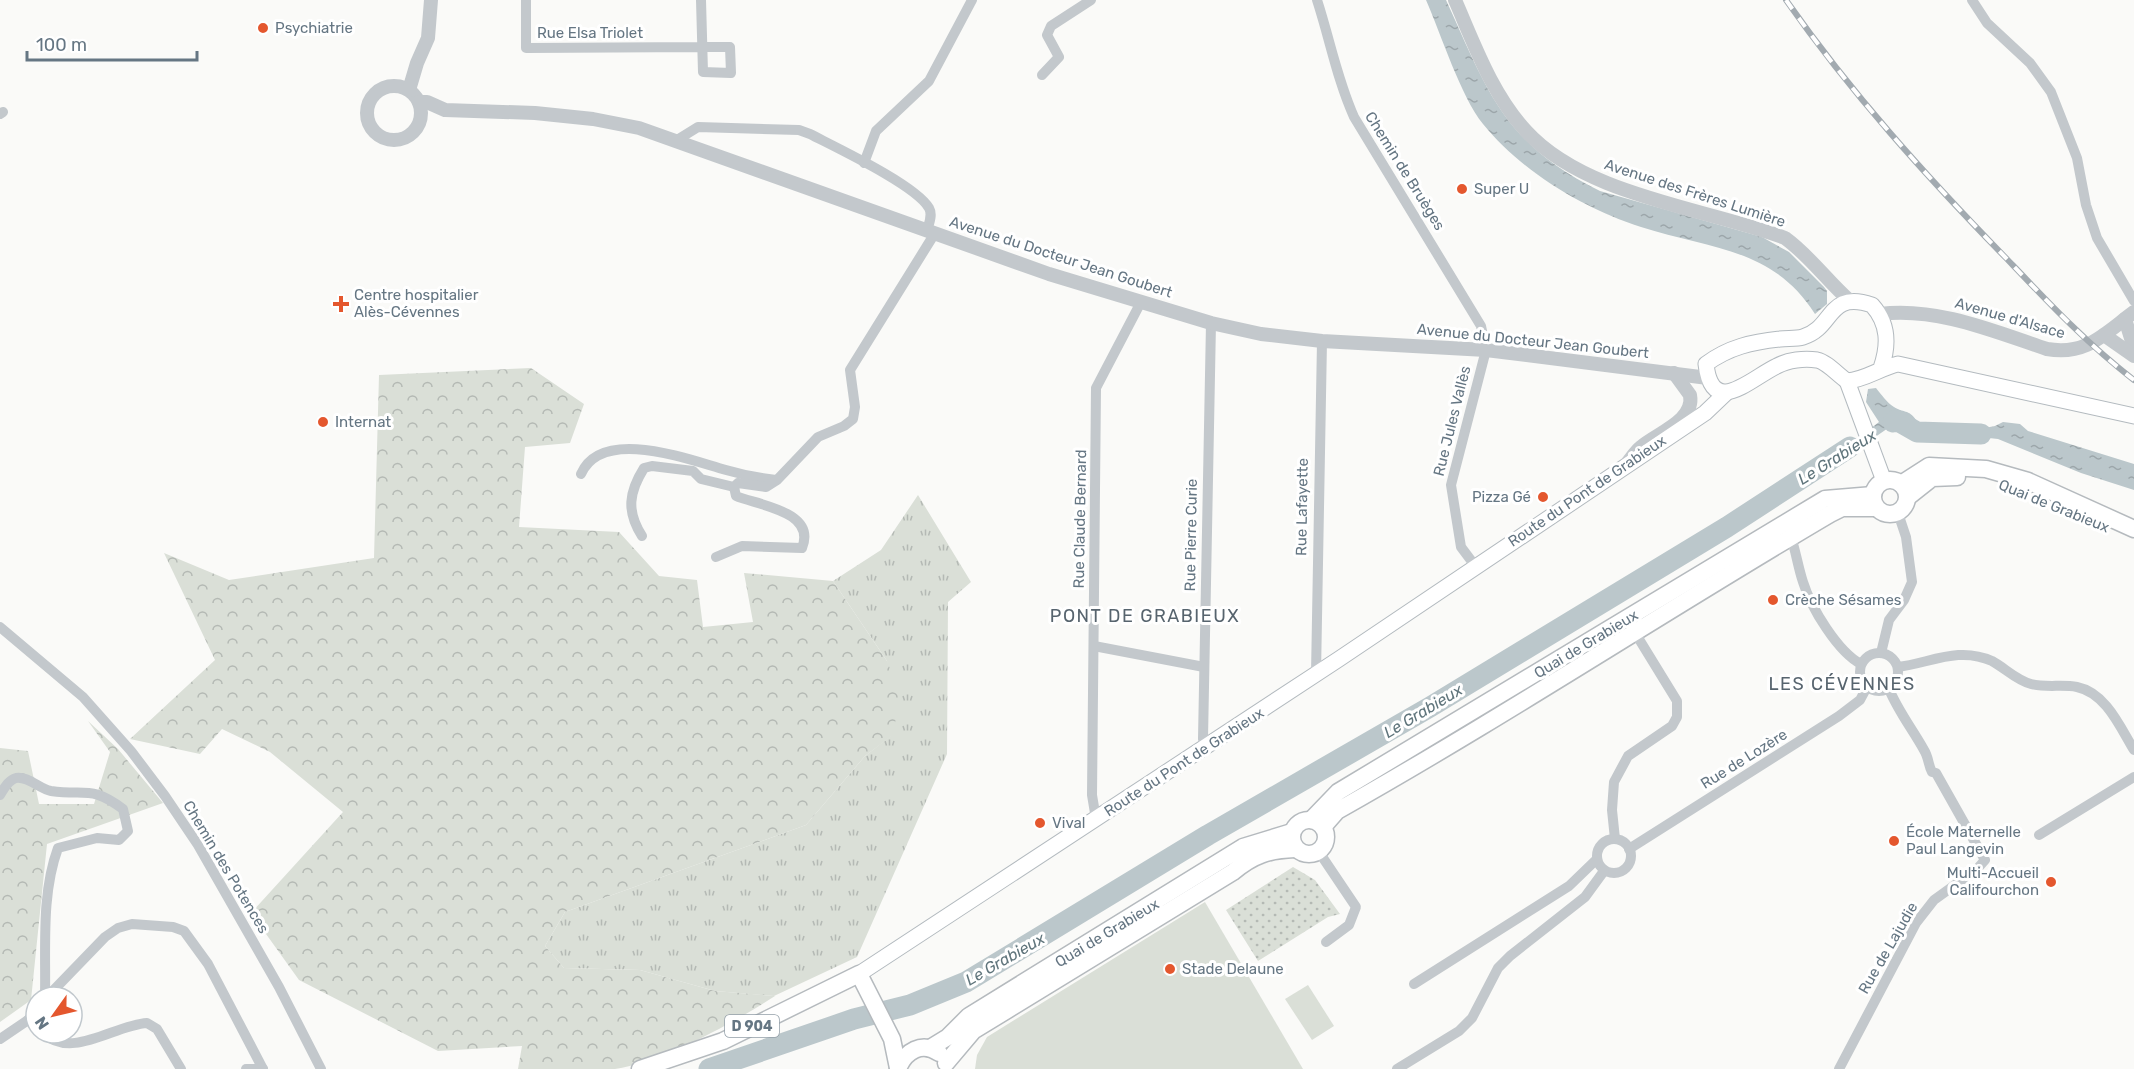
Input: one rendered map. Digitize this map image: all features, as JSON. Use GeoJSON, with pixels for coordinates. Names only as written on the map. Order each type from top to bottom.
{"type":"FeatureCollection","features":[{"type":"Feature","properties":{"kind":"main road"},"geometry":{"type":"LineString","coordinates":[[1881,368],[1886,353],[1883,321],[1872,305],[1844,303],[1816,329],[1802,338],[1748,343],[1722,352],[1714,381],[1737,391],[1779,365],[1800,359],[1820,360],[1853,381],[1863,424],[1882,478],[1874,502],[1888,515],[1898,513],[1907,504],[1905,490],[1896,481],[1882,478]]}},
{"type":"Feature","properties":{"kind":"main road"},"geometry":{"type":"LineString","coordinates":[[1886,353],[1898,364]]}},
{"type":"Feature","properties":{"kind":"main road"},"geometry":{"type":"LineString","coordinates":[[1853,381],[1881,368],[1898,364],[2134,416]]}},
{"type":"Feature","properties":{"kind":"main road","name":"Route du Pont de Grabieux"},"geometry":{"type":"LineString","coordinates":[[640,1069],[723,1041],[859,974],[1206,747],[1705,413],[1714,381]]}},
{"type":"Feature","properties":{"kind":"main road","name":"Quai de Grabieux"},"geometry":{"type":"LineString","coordinates":[[1905,490],[1929,466],[1986,469],[2028,481],[2134,529]]}},
{"type":"Feature","properties":{"kind":"main road","name":"Quai de Grabieux"},"geometry":{"type":"LineString","coordinates":[[1905,490],[1932,478],[1943,476],[1989,480],[2024,491],[2134,538]]}},
{"type":"Feature","properties":{"kind":"main road","name":"Quai de Grabieux"},"geometry":{"type":"LineString","coordinates":[[1317,824],[1338,792],[1826,499],[1874,502]]}},
{"type":"Feature","properties":{"kind":"main road","name":"Quai de Grabieux"},"geometry":{"type":"LineString","coordinates":[[930,1048],[948,1037],[969,1016],[1243,847],[1292,832],[1299,823],[1317,824],[1583,667],[1634,631],[1791,537],[1842,508],[1874,502]]}},
{"type":"Feature","properties":{"kind":"main road"},"geometry":{"type":"LineString","coordinates":[[1317,824],[1326,842],[1319,852]]}},
{"type":"Feature","properties":{"kind":"main road"},"geometry":{"type":"LineString","coordinates":[[1292,832],[1292,844],[1295,849]]}},
{"type":"Feature","properties":{"kind":"main road","name":"Quai de Grabieux"},"geometry":{"type":"LineString","coordinates":[[946,1066],[973,1031],[1233,872],[1251,858],[1269,851],[1295,849],[1309,855],[1319,852]]}},
{"type":"Feature","properties":{"kind":"main road"},"geometry":{"type":"LineString","coordinates":[[859,974],[892,1039],[898,1069]]}},
{"type":"Feature","properties":{"kind":"main road"},"geometry":{"type":"LineString","coordinates":[[892,1039],[913,1050]]}},
{"type":"Feature","properties":{"kind":"main road"},"geometry":{"type":"LineString","coordinates":[[898,1069],[902,1058],[913,1050],[930,1048],[941,1054],[946,1066]]}},
{"type":"Feature","properties":{"kind":"street"},"geometry":{"type":"LineString","coordinates":[[409,90],[428,38],[431,0]]}},
{"type":"Feature","properties":{"kind":"street","name":"Rue Elsa Triolet"},"geometry":{"type":"LineString","coordinates":[[526,0],[526,48],[702,47],[701,0]]}},
{"type":"Feature","properties":{"kind":"street"},"geometry":{"type":"LineString","coordinates":[[864,163],[876,131],[929,81],[972,0]]}},
{"type":"Feature","properties":{"kind":"street"},"geometry":{"type":"LineString","coordinates":[[1042,75],[1059,57],[1047,35],[1051,26],[1091,0]]}},
{"type":"Feature","properties":{"kind":"street","name":"Chemin de Bruèges"},"geometry":{"type":"LineString","coordinates":[[1317,0],[1333,49],[1338,80],[1354,117],[1481,327],[1486,350]]}},
{"type":"Feature","properties":{"kind":"street","name":"Avenue des Frères Lumière"},"geometry":{"type":"LineString","coordinates":[[1455,0],[1491,82],[1528,133],[1543,146],[1597,179],[1626,190],[1785,238],[1807,254],[1835,288],[1844,303]]}},
{"type":"Feature","properties":{"kind":"street"},"geometry":{"type":"LineString","coordinates":[[1972,0],[1988,23],[2030,63],[2051,92],[2077,158],[2086,205],[2097,238],[2134,301]]}},
{"type":"Feature","properties":{"kind":"street"},"geometry":{"type":"LineString","coordinates":[[394,85],[409,90],[419,102],[419,123],[410,135],[395,140],[387,139],[373,130],[367,114],[371,97],[377,91],[394,85],[417,63]]}},
{"type":"Feature","properties":{"kind":"street","name":"Avenue du Docteur Jean Goubert"},"geometry":{"type":"LineString","coordinates":[[419,102],[427,102],[445,110],[511,112],[593,119],[639,128],[1049,274],[1211,323],[1260,334],[1322,341],[1486,350],[1677,373],[1714,381]]}},
{"type":"Feature","properties":{"kind":"street","name":"Avenue du Docteur Jean Goubert"},"geometry":{"type":"LineString","coordinates":[[419,123],[445,110]]}},
{"type":"Feature","properties":{"kind":"street"},"geometry":{"type":"LineString","coordinates":[[677,140],[698,127],[799,130],[864,163],[909,190],[928,207],[931,214],[931,232],[850,369],[855,407],[853,418],[844,426],[818,437],[777,480],[766,486],[738,483],[734,487]]}},
{"type":"Feature","properties":{"kind":"street","name":"Rue Claude Bernard"},"geometry":{"type":"LineString","coordinates":[[1096,819],[1092,795],[1095,388],[1141,302]]}},
{"type":"Feature","properties":{"kind":"street","name":"Avenue d'Alsace"},"geometry":{"type":"LineString","coordinates":[[1883,321],[1902,312],[1916,311],[1939,315],[2047,350],[2064,352],[2078,351],[2130,315]]}},
{"type":"Feature","properties":{"kind":"street"},"geometry":{"type":"LineString","coordinates":[[2130,315],[2134,348]]}},
{"type":"Feature","properties":{"kind":"street","name":"Rue Pierre Curie"},"geometry":{"type":"LineString","coordinates":[[1206,747],[1203,739],[1211,323]]}},
{"type":"Feature","properties":{"kind":"street"},"geometry":{"type":"LineString","coordinates":[[2104,335],[2134,356]]}},
{"type":"Feature","properties":{"kind":"street","name":"Rue Lafayette"},"geometry":{"type":"LineString","coordinates":[[1316,674],[1322,341]]}},
{"type":"Feature","properties":{"kind":"street","name":"Rue Jules Vallès"},"geometry":{"type":"LineString","coordinates":[[1476,567],[1461,547],[1451,485],[1486,350]]}},
{"type":"Feature","properties":{"kind":"street"},"geometry":{"type":"LineString","coordinates":[[1625,465],[1640,447],[1682,418],[1689,409],[1690,395],[1677,373]]}},
{"type":"Feature","properties":{"kind":"street"},"geometry":{"type":"LineString","coordinates":[[581,474],[586,463],[596,456],[647,449],[739,474],[777,480]]}},
{"type":"Feature","properties":{"kind":"street"},"geometry":{"type":"LineString","coordinates":[[642,536],[631,514],[634,485],[644,468],[652,466],[693,471],[701,478],[734,487]]}},
{"type":"Feature","properties":{"kind":"street"},"geometry":{"type":"LineString","coordinates":[[716,557],[742,546],[802,548],[806,540],[802,527],[782,510],[736,496],[734,487]]}},
{"type":"Feature","properties":{"kind":"street"},"geometry":{"type":"LineString","coordinates":[[1881,653],[1889,620],[1904,600],[1912,582],[1906,537],[1898,513]]}},
{"type":"Feature","properties":{"kind":"street"},"geometry":{"type":"LineString","coordinates":[[1791,537],[1803,582],[1813,605],[1850,659],[1861,664]]}},
{"type":"Feature","properties":{"kind":"street","name":"Chemin des Potences"},"geometry":{"type":"LineString","coordinates":[[0,627],[83,697],[131,751],[165,796],[198,845],[262,957],[321,1069]]}},
{"type":"Feature","properties":{"kind":"street"},"geometry":{"type":"LineString","coordinates":[[1597,859],[1605,871],[1614,873],[1625,870],[1631,860],[1629,849],[1615,839],[1612,810],[1614,782],[1628,756],[1666,730],[1677,717],[1677,701],[1634,631]]}},
{"type":"Feature","properties":{"kind":"street"},"geometry":{"type":"LineString","coordinates":[[1094,646],[1204,667]]}},
{"type":"Feature","properties":{"kind":"street"},"geometry":{"type":"LineString","coordinates":[[1881,653],[1892,657],[1898,667],[1897,680],[1889,689],[1877,691],[1867,687],[1860,676],[1861,664],[1869,655],[1881,653]]}},
{"type":"Feature","properties":{"kind":"street"},"geometry":{"type":"LineString","coordinates":[[1898,667],[1915,665],[1943,655],[1971,654],[1992,661],[2030,684],[2046,687],[2076,686],[2089,691],[2109,710],[2134,750]]}},
{"type":"Feature","properties":{"kind":"street","name":"Rue de Lozère"},"geometry":{"type":"LineString","coordinates":[[1629,849],[1839,716],[1860,700],[1867,687]]}},
{"type":"Feature","properties":{"kind":"street","name":"Rue de Lajudie"},"geometry":{"type":"LineString","coordinates":[[1839,1069],[1916,923],[1934,900],[1977,869],[1985,860],[1936,772],[1932,772],[1928,766],[1929,760],[1924,750],[1894,702],[1889,689]]}},
{"type":"Feature","properties":{"kind":"street"},"geometry":{"type":"LineString","coordinates":[[2039,835],[2134,777]]}},
{"type":"Feature","properties":{"kind":"street"},"geometry":{"type":"LineString","coordinates":[[0,795],[10,781],[17,778],[28,780],[50,791],[90,791],[123,809],[128,831],[119,840],[97,838],[58,848],[51,867],[49,890],[46,985]]}},
{"type":"Feature","properties":{"kind":"street"},"geometry":{"type":"LineString","coordinates":[[1414,984],[1569,886],[1597,859],[1600,846],[1615,839]]}},
{"type":"Feature","properties":{"kind":"street"},"geometry":{"type":"LineString","coordinates":[[1319,852],[1356,907],[1349,925],[1326,942]]}},
{"type":"Feature","properties":{"kind":"street"},"geometry":{"type":"LineString","coordinates":[[1397,1069],[1459,1031],[1472,1018],[1490,981],[1504,962],[1585,897],[1605,871]]}},
{"type":"Feature","properties":{"kind":"street"},"geometry":{"type":"LineString","coordinates":[[58,985],[105,937],[118,928],[132,924],[173,927],[184,931],[208,964],[263,1069],[246,1069]]}},
{"type":"Feature","properties":{"kind":"street"},"geometry":{"type":"LineString","coordinates":[[84,1040],[147,1023],[157,1029],[181,1069]]}},
{"type":"Feature","properties":{"kind":"street"},"geometry":{"type":"LineString","coordinates":[[0,1039],[24,1028]]}},
{"type":"Feature","properties":{"kind":"green space"},"geometry":{"type":"Polygon","coordinates":[[[531,368],[584,404],[570,443],[525,447],[519,527],[619,532],[659,576],[697,580],[703,627],[753,622],[744,573],[833,581],[887,661],[900,694],[893,735],[865,756],[806,825],[565,912],[545,946],[564,968],[640,970],[715,991],[775,996],[739,1018],[677,1050],[635,1065],[615,1069],[518,1069],[522,1046],[438,1051],[299,980],[251,913],[343,812],[270,752],[222,729],[200,754],[130,739],[215,660],[164,553],[229,580],[374,558],[379,375],[531,368]]]}},
{"type":"Feature","properties":{"kind":"green space"},"geometry":{"type":"Polygon","coordinates":[[[918,495],[971,582],[948,602],[947,754],[857,957],[774,996],[715,991],[640,970],[564,968],[545,946],[565,912],[806,825],[865,756],[892,735],[887,661],[833,581],[881,550],[918,495]]]}},
{"type":"Feature","properties":{"kind":"green space"},"geometry":{"type":"Polygon","coordinates":[[[88,721],[118,749],[163,803],[47,844],[33,985],[24,985],[24,1005],[0,1022],[0,748],[28,751],[39,804],[94,804],[110,752],[88,721]]]}},
{"type":"Feature","properties":{"kind":"green space"},"geometry":{"type":"Polygon","coordinates":[[[1293,867],[1315,880],[1340,914],[1328,917],[1258,961],[1226,910],[1293,867]]]}},
{"type":"Feature","properties":{"kind":"green space","name":"Stade Delaune"},"geometry":{"type":"Polygon","coordinates":[[[1205,902],[1303,1069],[975,1069],[977,1055],[987,1037],[1205,902]]]}},
{"type":"Feature","properties":{"kind":"green space"},"geometry":{"type":"Polygon","coordinates":[[[1308,985],[1334,1026],[1312,1040],[1285,999],[1308,985]]]}},
{"type":"Feature","properties":{"kind":"water"},"geometry":{"type":"Polygon","coordinates":[[[1426,0],[1446,0],[1474,62],[1502,112],[1541,154],[1567,173],[1600,191],[1762,237],[1789,252],[1824,287],[1827,291],[1827,304],[1815,314],[1798,292],[1780,275],[1759,263],[1737,254],[1619,219],[1576,199],[1535,172],[1498,141],[1475,112],[1459,82],[1426,0]]]}},
{"type":"Feature","properties":{"kind":"water"},"geometry":{"type":"Polygon","coordinates":[[[1876,388],[1891,405],[1908,413],[1916,420],[1913,426],[1915,431],[1906,431],[1894,424],[1852,453],[1824,464],[1822,457],[1854,441],[1879,422],[1866,402],[1868,389],[1876,388]]]}},
{"type":"Feature","properties":{"kind":"water"},"geometry":{"type":"Polygon","coordinates":[[[2003,422],[2020,424],[2028,431],[2134,464],[2134,490],[2081,473],[1998,439],[1952,434],[1995,426],[2003,422]]]}},
{"type":"Feature","properties":{"kind":"waterway","name":"Le Grabieux"},"geometry":{"type":"LineString","coordinates":[[1893,422],[1896,420],[1917,432],[1981,434]]}},
{"type":"Feature","properties":{"kind":"waterway","name":"Le Grabieux"},"geometry":{"type":"LineString","coordinates":[[709,1069],[854,1019],[910,1005],[966,982],[1208,835],[1430,707],[1727,527],[1850,447]]}},
{"type":"Feature","properties":{"kind":"railway"},"geometry":{"type":"LineString","coordinates":[[1786,0],[1863,101],[1947,196],[2067,321],[2134,380]]}},
{"type":"Feature","properties":{"kind":"place","name":"Psychiatrie"},"geometry":{"type":"Point","coordinates":[263,28]}},
{"type":"Feature","properties":{"kind":"place","name":"Super U"},"geometry":{"type":"Point","coordinates":[1462,189]}},
{"type":"Feature","properties":{"kind":"place","name":"Centre hospitalier Alès-Cévennes"},"geometry":{"type":"Point","coordinates":[341,304]}},
{"type":"Feature","properties":{"kind":"place","name":"Internat"},"geometry":{"type":"Point","coordinates":[323,422]}},
{"type":"Feature","properties":{"kind":"place","name":"Pizza Gé"},"geometry":{"type":"Point","coordinates":[1543,497]}},
{"type":"Feature","properties":{"kind":"place","name":"Crèche Sésames"},"geometry":{"type":"Point","coordinates":[1773,600]}},
{"type":"Feature","properties":{"kind":"place","name":"Vival"},"geometry":{"type":"Point","coordinates":[1040,823]}},
{"type":"Feature","properties":{"kind":"place","name":"École Maternelle Paul Langevin"},"geometry":{"type":"Point","coordinates":[1894,841]}},
{"type":"Feature","properties":{"kind":"place","name":"Multi-Accueil Califourchon"},"geometry":{"type":"Point","coordinates":[2051,882]}},
{"type":"Feature","properties":{"kind":"place","name":"Stade Delaune"},"geometry":{"type":"Point","coordinates":[1170,969]}},
{"type":"Feature","properties":{"kind":"district","name":"PONT DE GRABIEUX"},"geometry":{"type":"Point","coordinates":[1145,616]}},
{"type":"Feature","properties":{"kind":"district","name":"LES CÉVENNES"},"geometry":{"type":"Point","coordinates":[1842,684]}}]}
